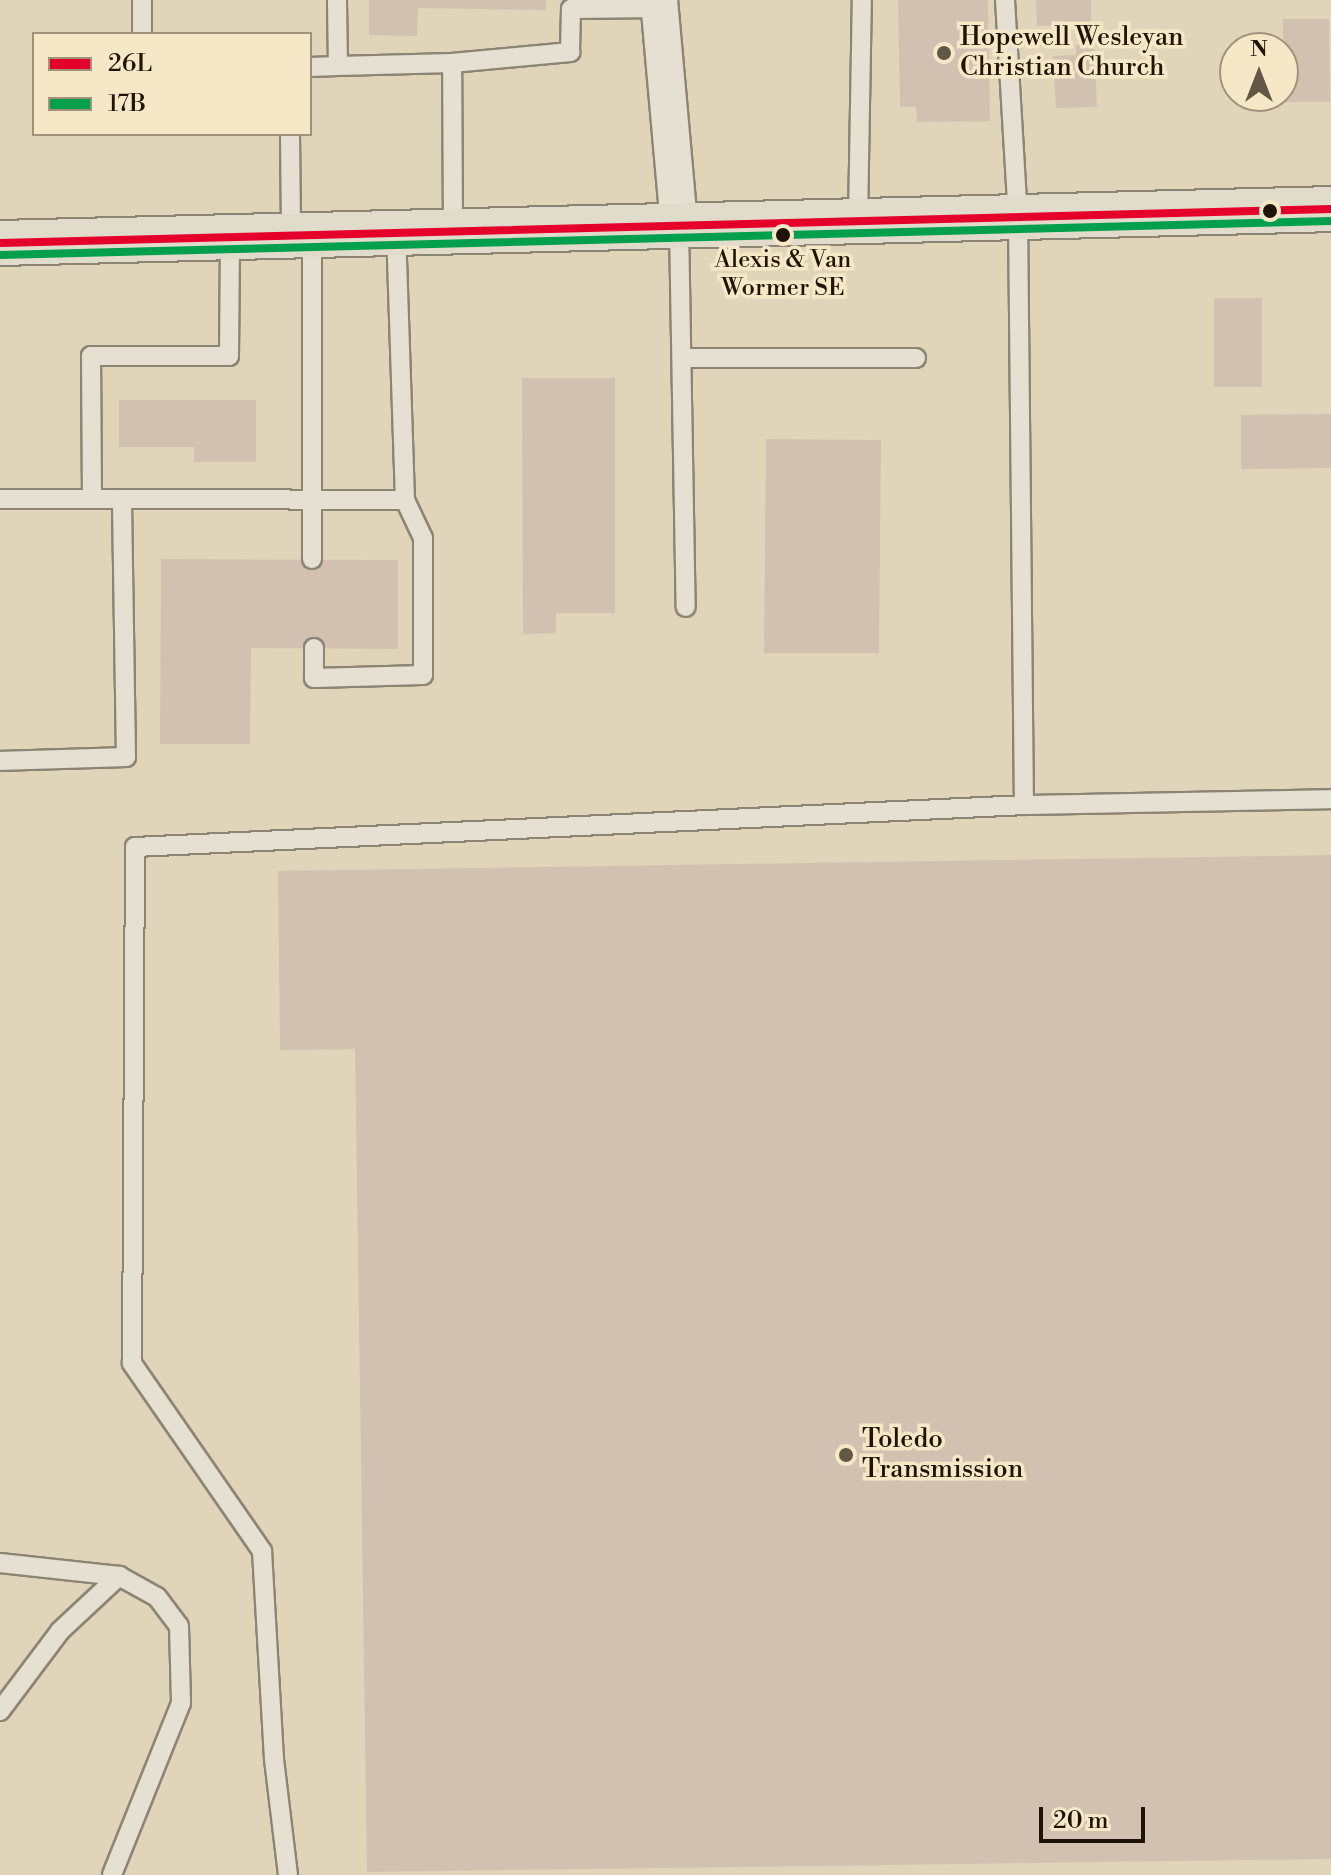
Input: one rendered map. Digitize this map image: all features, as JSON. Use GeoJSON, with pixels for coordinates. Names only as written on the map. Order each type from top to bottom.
{"type":"FeatureCollection","features":[{"type":"Feature","properties":{"kind":"main road"},"geometry":{"type":"LineString","coordinates":[[0,243],[1331,209]]}},
{"type":"Feature","properties":{"kind":"street"},"geometry":{"type":"LineString","coordinates":[[659,4],[679,225]]}},
{"type":"Feature","properties":{"kind":"lane"},"geometry":{"type":"LineString","coordinates":[[142,0],[142,32]]}},
{"type":"Feature","properties":{"kind":"lane"},"geometry":{"type":"LineString","coordinates":[[337,0],[338,66]]}},
{"type":"Feature","properties":{"kind":"lane"},"geometry":{"type":"LineString","coordinates":[[858,220],[862,0]]}},
{"type":"Feature","properties":{"kind":"lane"},"geometry":{"type":"LineString","coordinates":[[1005,0],[1018,217],[1024,805]]}},
{"type":"Feature","properties":{"kind":"lane"},"geometry":{"type":"LineString","coordinates":[[312,67],[452,63],[570,52],[571,4],[659,4]]}},
{"type":"Feature","properties":{"kind":"lane"},"geometry":{"type":"LineString","coordinates":[[452,63],[453,230]]}},
{"type":"Feature","properties":{"kind":"lane"},"geometry":{"type":"LineString","coordinates":[[290,136],[302,235],[313,499],[312,559]]}},
{"type":"Feature","properties":{"kind":"lane"},"geometry":{"type":"LineString","coordinates":[[679,225],[686,607]]}},
{"type":"Feature","properties":{"kind":"lane"},"geometry":{"type":"LineString","coordinates":[[314,648],[314,678],[423,675],[423,538],[405,500],[396,231]]}},
{"type":"Feature","properties":{"kind":"lane"},"geometry":{"type":"LineString","coordinates":[[92,498],[91,356],[229,356],[230,237]]}},
{"type":"Feature","properties":{"kind":"lane"},"geometry":{"type":"LineString","coordinates":[[682,358],[916,358]]}},
{"type":"Feature","properties":{"kind":"lane"},"geometry":{"type":"LineString","coordinates":[[0,499],[405,500]]}},
{"type":"Feature","properties":{"kind":"lane"},"geometry":{"type":"LineString","coordinates":[[0,761],[126,757],[122,500]]}},
{"type":"Feature","properties":{"kind":"lane"},"geometry":{"type":"LineString","coordinates":[[288,1875],[274,1759],[262,1551],[132,1363],[135,847],[1024,805],[1331,799]]}},
{"type":"Feature","properties":{"kind":"lane"},"geometry":{"type":"LineString","coordinates":[[0,1563],[119,1576],[157,1597],[179,1626],[184,1671],[181,1703],[112,1875]]}},
{"type":"Feature","properties":{"kind":"lane"},"geometry":{"type":"LineString","coordinates":[[0,1711],[60,1631],[119,1576]]}},
{"type":"Feature","properties":{"kind":"building"},"geometry":{"type":"Polygon","coordinates":[[[369,0],[546,0],[546,10],[418,8],[417,36],[369,35],[369,0]]]}},
{"type":"Feature","properties":{"kind":"building","name":"Hopewell Wesleyan Christian Church"},"geometry":{"type":"Polygon","coordinates":[[[898,0],[988,0],[990,121],[917,122],[916,107],[900,107],[898,0]]]}},
{"type":"Feature","properties":{"kind":"building"},"geometry":{"type":"Polygon","coordinates":[[[1036,0],[1091,0],[1091,25],[1037,26],[1036,0]]]}},
{"type":"Feature","properties":{"kind":"building"},"geometry":{"type":"Polygon","coordinates":[[[1283,19],[1329,19],[1330,102],[1299,102],[1299,32],[1283,32],[1283,19]]]}},
{"type":"Feature","properties":{"kind":"building"},"geometry":{"type":"Polygon","coordinates":[[[1076,45],[1094,45],[1097,107],[1056,108],[1053,56],[1076,55],[1076,45]]]}},
{"type":"Feature","properties":{"kind":"building"},"geometry":{"type":"Polygon","coordinates":[[[1214,298],[1262,298],[1262,387],[1214,387],[1214,298]]]}},
{"type":"Feature","properties":{"kind":"building"},"geometry":{"type":"Polygon","coordinates":[[[522,378],[615,378],[615,613],[556,613],[556,633],[523,634],[522,378]]]}},
{"type":"Feature","properties":{"kind":"building"},"geometry":{"type":"Polygon","coordinates":[[[119,400],[256,400],[256,462],[194,462],[194,447],[119,447],[119,400]]]}},
{"type":"Feature","properties":{"kind":"building"},"geometry":{"type":"Polygon","coordinates":[[[1331,414],[1331,468],[1241,469],[1241,415],[1331,414]]]}},
{"type":"Feature","properties":{"kind":"building"},"geometry":{"type":"Polygon","coordinates":[[[766,439],[881,440],[879,653],[764,653],[766,439]]]}},
{"type":"Feature","properties":{"kind":"building"},"geometry":{"type":"Polygon","coordinates":[[[161,559],[398,560],[398,649],[251,648],[250,744],[160,744],[161,559]]]}},
{"type":"Feature","properties":{"kind":"building","name":"Toledo Transmission"},"geometry":{"type":"Polygon","coordinates":[[[1331,855],[1331,1859],[367,1872],[355,1049],[280,1050],[278,871],[1331,855]]]}},
{"type":"Feature","properties":{"kind":"transit line","name":"26L"},"geometry":{"type":"LineString","coordinates":[[0,243],[1331,209]]}},
{"type":"Feature","properties":{"kind":"transit line","name":"17B"},"geometry":{"type":"LineString","coordinates":[[0,255],[1331,221]]}},
{"type":"Feature","properties":{"kind":"place","name":"Hopewell Wesleyan Christian Church"},"geometry":{"type":"Point","coordinates":[944,53]}},
{"type":"Feature","properties":{"kind":"place","name":"Alexis & Van Wormer SE"},"geometry":{"type":"Point","coordinates":[783,235]}},
{"type":"Feature","properties":{"kind":"place","name":"Toledo Transmission"},"geometry":{"type":"Point","coordinates":[846,1455]}}]}
